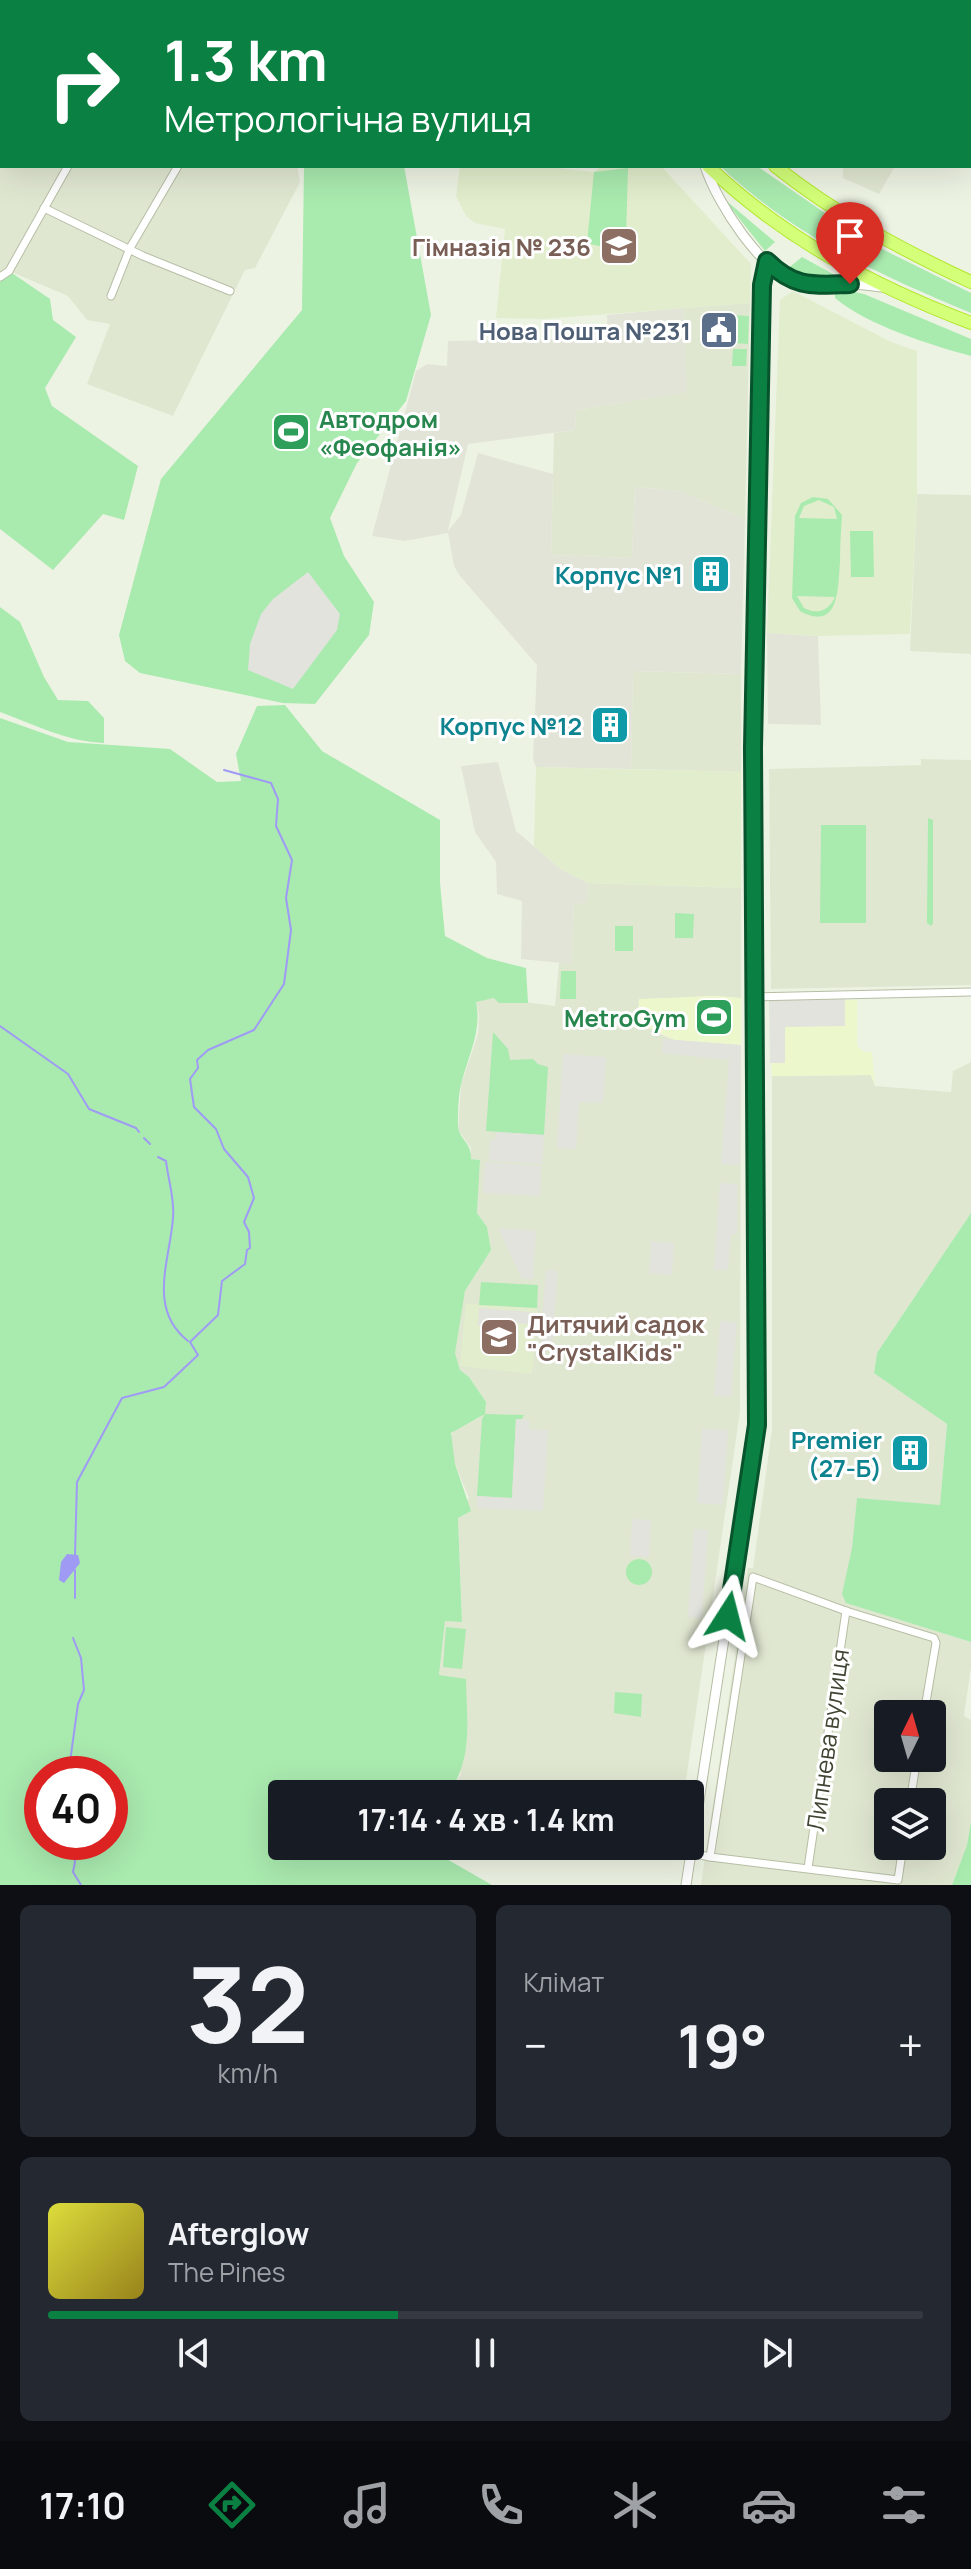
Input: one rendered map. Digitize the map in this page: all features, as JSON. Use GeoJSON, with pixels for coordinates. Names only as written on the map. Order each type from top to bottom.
{"type":"FeatureCollection","features":[{"type":"Feature","properties":{"kind":"highway"},"geometry":{"type":"LineString","coordinates":[[708,168],[759,212],[831,259],[971,323]]}},
{"type":"Feature","properties":{"kind":"highway"},"geometry":{"type":"LineString","coordinates":[[778,168],[839,213],[971,282]]}},
{"type":"Feature","properties":{"kind":"street"},"geometry":{"type":"LineString","coordinates":[[0,277],[9,271],[67,168]]}},
{"type":"Feature","properties":{"kind":"street"},"geometry":{"type":"LineString","coordinates":[[111,296],[130,248],[177,168]]}},
{"type":"Feature","properties":{"kind":"street"},"geometry":{"type":"LineString","coordinates":[[707,168],[722,205],[781,274],[801,284],[890,288]]}},
{"type":"Feature","properties":{"kind":"street"},"geometry":{"type":"LineString","coordinates":[[44,208],[230,291]]}},
{"type":"Feature","properties":{"kind":"street"},"geometry":{"type":"LineString","coordinates":[[702,1780],[757,1425],[755,606],[761,299],[767,261]]}},
{"type":"Feature","properties":{"kind":"street"},"geometry":{"type":"LineString","coordinates":[[755,997],[971,992]]}},
{"type":"Feature","properties":{"kind":"street"},"geometry":{"type":"LineString","coordinates":[[710,1857],[752,1579],[755,1577],[846,1611],[932,1637],[936,1643],[926,1700]]}},
{"type":"Feature","properties":{"kind":"street","name":"Липнева вулиця"},"geometry":{"type":"LineString","coordinates":[[808,1868],[846,1611]]}},
{"type":"Feature","properties":{"kind":"street"},"geometry":{"type":"LineString","coordinates":[[704,1856],[898,1880],[901,1860]]}},
{"type":"Feature","properties":{"kind":"street"},"geometry":{"type":"LineString","coordinates":[[686,1885],[690,1860]]}},
{"type":"Feature","properties":{"kind":"shaded area"},"geometry":{"type":"Polygon","coordinates":[[[0,168],[297,168],[300,182],[255,268],[245,270],[173,416],[87,384],[110,324],[87,320],[68,296],[9,271],[0,277],[0,168]]]}},
{"type":"Feature","properties":{"kind":"shaded area","name":"Гімназія № 236"},"geometry":{"type":"Polygon","coordinates":[[[460,168],[557,168],[594,172],[599,168],[663,168],[751,264],[750,303],[544,319],[496,318],[505,229],[475,223],[466,216],[456,196],[460,168]]]}},
{"type":"Feature","properties":{"kind":"shaded area"},"geometry":{"type":"Polygon","coordinates":[[[843,168],[894,168],[879,194],[843,178],[843,168]]]}},
{"type":"Feature","properties":{"kind":"shaded area"},"geometry":{"type":"Polygon","coordinates":[[[793,291],[891,342],[917,351],[917,494],[910,634],[818,636],[767,633],[780,300],[793,291]]]}},
{"type":"Feature","properties":{"kind":"shaded area"},"geometry":{"type":"Polygon","coordinates":[[[750,303],[745,519],[679,491],[635,487],[632,558],[551,555],[554,433],[575,430],[576,410],[686,392],[683,308],[750,303]]]}},
{"type":"Feature","properties":{"kind":"shaded area"},"geometry":{"type":"Polygon","coordinates":[[[683,308],[687,392],[576,410],[575,430],[468,444],[448,531],[461,515],[478,453],[553,474],[551,555],[632,558],[635,487],[679,491],[745,519],[741,674],[633,671],[631,769],[536,767],[533,759],[537,665],[460,576],[454,566],[448,533],[405,541],[372,536],[416,371],[427,364],[447,366],[448,341],[608,338],[607,315],[683,308]]]}},
{"type":"Feature","properties":{"kind":"shaded area"},"geometry":{"type":"Polygon","coordinates":[[[917,494],[971,495],[971,654],[910,651],[917,494]]]}},
{"type":"Feature","properties":{"kind":"shaded area"},"geometry":{"type":"Polygon","coordinates":[[[308,572],[340,614],[337,630],[293,689],[248,670],[250,644],[261,614],[273,599],[308,572]]]}},
{"type":"Feature","properties":{"kind":"shaded area"},"geometry":{"type":"Polygon","coordinates":[[[767,633],[818,636],[821,725],[768,724],[767,633]]]}},
{"type":"Feature","properties":{"kind":"shaded area"},"geometry":{"type":"Polygon","coordinates":[[[633,671],[741,674],[741,772],[631,769],[633,671]]]}},
{"type":"Feature","properties":{"kind":"shaded area"},"geometry":{"type":"Polygon","coordinates":[[[921,759],[971,760],[971,985],[771,989],[769,769],[921,765],[921,759]]]}},
{"type":"Feature","properties":{"kind":"shaded area"},"geometry":{"type":"Polygon","coordinates":[[[498,762],[516,831],[562,870],[588,883],[587,902],[574,904],[571,964],[521,959],[522,901],[497,894],[496,862],[475,832],[461,766],[498,762]]]}},
{"type":"Feature","properties":{"kind":"shaded area"},"geometry":{"type":"Polygon","coordinates":[[[536,767],[741,772],[741,888],[588,883],[562,870],[534,846],[536,767]]]}},
{"type":"Feature","properties":{"kind":"shaded area"},"geometry":{"type":"Polygon","coordinates":[[[588,883],[741,888],[741,998],[714,996],[639,1000],[638,1021],[662,1035],[675,1040],[741,1045],[740,1412],[686,1780],[457,1780],[461,1774],[439,1676],[445,1620],[462,1621],[458,1517],[469,1498],[455,1464],[450,1439],[453,1431],[479,1418],[486,1402],[469,1377],[460,1370],[455,1353],[465,1291],[491,1250],[487,1227],[477,1213],[480,1160],[471,1159],[471,1148],[458,1130],[461,1085],[478,1034],[476,1001],[494,998],[555,1006],[559,963],[571,963],[574,904],[587,902],[588,883]]]}},
{"type":"Feature","properties":{"kind":"shaded area"},"geometry":{"type":"Polygon","coordinates":[[[741,998],[741,1045],[675,1040],[638,1020],[639,999],[741,998]]]}},
{"type":"Feature","properties":{"kind":"shaded area"},"geometry":{"type":"Polygon","coordinates":[[[845,999],[845,1026],[785,1027],[785,1063],[770,1063],[769,1000],[845,999]]]}},
{"type":"Feature","properties":{"kind":"shaded area"},"geometry":{"type":"Polygon","coordinates":[[[769,1000],[857,1000],[857,1046],[864,1052],[872,1052],[875,1086],[871,1075],[772,1076],[769,1000]]]}},
{"type":"Feature","properties":{"kind":"shaded area"},"geometry":{"type":"Polygon","coordinates":[[[663,1039],[741,1045],[740,1165],[721,1164],[729,1060],[662,1053],[663,1039]]]}},
{"type":"Feature","properties":{"kind":"shaded area"},"geometry":{"type":"Polygon","coordinates":[[[563,1054],[606,1057],[603,1103],[579,1102],[576,1149],[557,1148],[563,1054]]]}},
{"type":"Feature","properties":{"kind":"shaded area"},"geometry":{"type":"Polygon","coordinates":[[[971,1062],[971,1213],[877,1353],[874,1372],[947,1424],[940,1506],[857,1499],[847,1603],[971,1642],[964,1716],[971,1720],[971,1821],[967,1845],[952,1885],[701,1885],[748,1568],[753,1568],[772,1429],[772,1076],[871,1075],[875,1086],[951,1092],[953,1071],[971,1062]]]}},
{"type":"Feature","properties":{"kind":"shaded area"},"geometry":{"type":"Polygon","coordinates":[[[496,1132],[544,1135],[542,1164],[489,1161],[490,1141],[495,1139],[496,1132]]]}},
{"type":"Feature","properties":{"kind":"shaded area"},"geometry":{"type":"Polygon","coordinates":[[[485,1162],[541,1166],[540,1196],[483,1193],[485,1162]]]}},
{"type":"Feature","properties":{"kind":"shaded area"},"geometry":{"type":"Polygon","coordinates":[[[720,1183],[737,1184],[737,1234],[731,1235],[728,1270],[714,1270],[720,1183]]]}},
{"type":"Feature","properties":{"kind":"shaded area"},"geometry":{"type":"Polygon","coordinates":[[[498,1228],[536,1231],[533,1279],[522,1279],[498,1228]]]}},
{"type":"Feature","properties":{"kind":"shaded area"},"geometry":{"type":"Polygon","coordinates":[[[651,1241],[674,1243],[672,1275],[649,1273],[651,1241]]]}},
{"type":"Feature","properties":{"kind":"shaded area"},"geometry":{"type":"Polygon","coordinates":[[[546,1270],[558,1271],[552,1351],[540,1350],[546,1270]]]}},
{"type":"Feature","properties":{"kind":"shaded area","name":"Дитячий садок \"CrystalKids\""},"geometry":{"type":"Polygon","coordinates":[[[466,1304],[537,1308],[532,1374],[460,1366],[466,1304]]]}},
{"type":"Feature","properties":{"kind":"shaded area"},"geometry":{"type":"Polygon","coordinates":[[[479,1308],[531,1312],[530,1324],[497,1322],[497,1327],[478,1326],[479,1308]]]}},
{"type":"Feature","properties":{"kind":"shaded area"},"geometry":{"type":"Polygon","coordinates":[[[720,1321],[737,1322],[731,1397],[714,1395],[720,1321]]]}},
{"type":"Feature","properties":{"kind":"shaded area"},"geometry":{"type":"Polygon","coordinates":[[[516,1419],[529,1420],[529,1429],[548,1430],[543,1511],[477,1508],[477,1496],[512,1498],[516,1419]]]}},
{"type":"Feature","properties":{"kind":"shaded area"},"geometry":{"type":"Polygon","coordinates":[[[702,1429],[728,1430],[723,1505],[697,1503],[702,1429]]]}},
{"type":"Feature","properties":{"kind":"shaded area"},"geometry":{"type":"Polygon","coordinates":[[[632,1519],[651,1520],[649,1557],[630,1556],[632,1519]]]}},
{"type":"Feature","properties":{"kind":"shaded area"},"geometry":{"type":"Polygon","coordinates":[[[694,1529],[708,1530],[702,1618],[688,1617],[694,1529]]]}},
{"type":"Feature","properties":{"kind":"shaded area"},"geometry":{"type":"Polygon","coordinates":[[[67,1554],[78,1555],[80,1563],[64,1583],[59,1580],[61,1562],[67,1554]]]}},
{"type":"Feature","properties":{"kind":"green space","name":"Автодром «Феофанія»"},"geometry":{"type":"Polygon","coordinates":[[[304,168],[404,168],[431,315],[406,401],[357,463],[330,518],[344,556],[374,602],[369,635],[315,704],[283,703],[140,673],[125,661],[119,635],[161,479],[302,310],[304,168]]]}},
{"type":"Feature","properties":{"kind":"green space"},"geometry":{"type":"Polygon","coordinates":[[[628,168],[626,237],[611,249],[587,243],[594,172],[628,168]]]}},
{"type":"Feature","properties":{"kind":"green space"},"geometry":{"type":"Polygon","coordinates":[[[722,168],[760,168],[851,231],[971,293],[971,313],[839,252],[749,191],[722,168]]]}},
{"type":"Feature","properties":{"kind":"green space"},"geometry":{"type":"Polygon","coordinates":[[[723,198],[775,242],[765,251],[723,198]]]}},
{"type":"Feature","properties":{"kind":"green space"},"geometry":{"type":"Polygon","coordinates":[[[802,257],[844,280],[814,281],[786,270],[802,257]]]}},
{"type":"Feature","properties":{"kind":"green space"},"geometry":{"type":"Polygon","coordinates":[[[9,271],[50,299],[53,320],[76,337],[45,388],[52,406],[138,466],[124,520],[103,514],[53,570],[0,529],[0,277],[9,271]]]}},
{"type":"Feature","properties":{"kind":"green space"},"geometry":{"type":"Polygon","coordinates":[[[850,291],[971,339],[971,356],[881,325],[835,298],[835,293],[850,291]]]}},
{"type":"Feature","properties":{"kind":"green space"},"geometry":{"type":"Polygon","coordinates":[[[734,315],[749,316],[748,344],[733,343],[734,315]]]}},
{"type":"Feature","properties":{"kind":"green space"},"geometry":{"type":"Polygon","coordinates":[[[733,349],[747,349],[746,366],[732,366],[733,349]]]}},
{"type":"Feature","properties":{"kind":"green space"},"geometry":{"type":"Polygon","coordinates":[[[813,497],[828,499],[842,515],[837,594],[830,611],[823,616],[800,611],[792,598],[795,516],[801,503],[813,497]],[[819,500],[804,506],[799,518],[837,519],[834,507],[819,500]],[[797,596],[804,608],[813,611],[826,608],[835,597],[797,596]]]}},
{"type":"Feature","properties":{"kind":"green space"},"geometry":{"type":"Polygon","coordinates":[[[850,531],[873,531],[874,577],[851,577],[850,531]]]}},
{"type":"Feature","properties":{"kind":"green space"},"geometry":{"type":"Polygon","coordinates":[[[0,607],[20,622],[44,677],[58,700],[88,701],[104,718],[104,743],[64,736],[0,712],[0,607]]]}},
{"type":"Feature","properties":{"kind":"green space"},"geometry":{"type":"Polygon","coordinates":[[[285,705],[322,751],[440,820],[440,883],[445,936],[487,958],[526,968],[528,1003],[499,1003],[494,998],[476,1002],[476,1032],[458,1103],[460,1134],[469,1148],[471,1159],[480,1160],[477,1213],[487,1227],[491,1250],[465,1291],[455,1353],[460,1370],[469,1377],[486,1402],[485,1414],[451,1433],[455,1464],[471,1511],[458,1518],[462,1622],[445,1621],[439,1675],[466,1679],[467,1739],[462,1766],[457,1780],[268,1780],[268,1860],[448,1860],[492,1885],[0,1885],[0,718],[68,742],[170,749],[217,782],[241,781],[236,754],[257,706],[285,705]]]}},
{"type":"Feature","properties":{"kind":"green space"},"geometry":{"type":"Polygon","coordinates":[[[928,818],[933,820],[931,926],[927,923],[928,818]]]}},
{"type":"Feature","properties":{"kind":"green space"},"geometry":{"type":"Polygon","coordinates":[[[821,825],[866,825],[866,923],[820,923],[821,825]]]}},
{"type":"Feature","properties":{"kind":"green space"},"geometry":{"type":"Polygon","coordinates":[[[675,913],[694,914],[693,938],[675,938],[675,913]]]}},
{"type":"Feature","properties":{"kind":"green space"},"geometry":{"type":"Polygon","coordinates":[[[615,926],[633,926],[633,951],[615,951],[615,926]]]}},
{"type":"Feature","properties":{"kind":"green space"},"geometry":{"type":"Polygon","coordinates":[[[561,971],[576,971],[576,999],[560,999],[561,971]]]}},
{"type":"Feature","properties":{"kind":"green space"},"geometry":{"type":"Polygon","coordinates":[[[493,1032],[508,1049],[510,1060],[533,1059],[548,1067],[544,1135],[486,1131],[493,1032]]]}},
{"type":"Feature","properties":{"kind":"green space"},"geometry":{"type":"Polygon","coordinates":[[[971,1213],[971,1642],[846,1603],[842,1594],[852,1548],[857,1498],[940,1505],[947,1424],[874,1373],[877,1353],[971,1213]]]}},
{"type":"Feature","properties":{"kind":"green space"},"geometry":{"type":"Polygon","coordinates":[[[481,1282],[538,1285],[537,1308],[479,1305],[481,1282]]]}},
{"type":"Feature","properties":{"kind":"green space"},"geometry":{"type":"Polygon","coordinates":[[[485,1414],[524,1415],[522,1419],[516,1419],[512,1498],[477,1496],[482,1419],[485,1414]]]}},
{"type":"Feature","properties":{"kind":"green space"},"geometry":{"type":"Polygon","coordinates":[[[639,1559],[648,1563],[652,1572],[648,1581],[639,1585],[630,1581],[626,1572],[630,1563],[639,1559]]]}},
{"type":"Feature","properties":{"kind":"green space"},"geometry":{"type":"Polygon","coordinates":[[[446,1627],[466,1629],[462,1669],[443,1667],[446,1627]]]}},
{"type":"Feature","properties":{"kind":"green space"},"geometry":{"type":"Polygon","coordinates":[[[615,1692],[642,1694],[641,1717],[614,1713],[615,1692]]]}},
{"type":"Feature","properties":{"kind":"green space"},"geometry":{"type":"Polygon","coordinates":[[[971,1821],[971,1885],[952,1885],[967,1845],[971,1821]]]}},
{"type":"Feature","properties":{"kind":"waterway"},"geometry":{"type":"LineString","coordinates":[[75,1555],[77,1482],[122,1398],[164,1387],[198,1355],[190,1342],[218,1315],[222,1281],[245,1264],[250,1248],[249,1232],[244,1222],[254,1198],[248,1177],[224,1149],[216,1129],[194,1107],[190,1079],[198,1068],[197,1060],[208,1050],[254,1030],[284,984],[291,930],[286,898],[292,860],[276,826],[278,799],[271,783],[224,770]]}},
{"type":"Feature","properties":{"kind":"waterway"},"geometry":{"type":"LineString","coordinates":[[0,1026],[68,1074],[89,1109],[139,1132]]}},
{"type":"Feature","properties":{"kind":"waterway"},"geometry":{"type":"LineString","coordinates":[[144,1138],[150,1144]]}},
{"type":"Feature","properties":{"kind":"waterway"},"geometry":{"type":"LineString","coordinates":[[158,1157],[166,1161],[173,1211],[164,1299],[175,1328],[188,1341]]}},
{"type":"Feature","properties":{"kind":"waterway"},"geometry":{"type":"LineString","coordinates":[[75,1570],[75,1598]]}},
{"type":"Feature","properties":{"kind":"waterway"},"geometry":{"type":"LineString","coordinates":[[71,1756],[78,1704],[84,1690],[81,1658],[73,1638]]}},
{"type":"Feature","properties":{"kind":"waterway"},"geometry":{"type":"LineString","coordinates":[[75,1860],[73,1872],[81,1885]]}},
{"type":"Feature","properties":{"kind":"place","name":"Гімназія № 236"},"geometry":{"type":"Point","coordinates":[619,246]}},
{"type":"Feature","properties":{"kind":"place","name":"Нова Пошта №231"},"geometry":{"type":"Point","coordinates":[719,330]}},
{"type":"Feature","properties":{"kind":"place","name":"Автодром «Феофанія»"},"geometry":{"type":"Point","coordinates":[291,432]}},
{"type":"Feature","properties":{"kind":"place","name":"Корпус №1"},"geometry":{"type":"Point","coordinates":[711,574]}},
{"type":"Feature","properties":{"kind":"place","name":"Корпус №12"},"geometry":{"type":"Point","coordinates":[610,725]}},
{"type":"Feature","properties":{"kind":"place","name":"MetroGym"},"geometry":{"type":"Point","coordinates":[714,1017]}},
{"type":"Feature","properties":{"kind":"place","name":"Дитячий садок \"CrystalKids\""},"geometry":{"type":"Point","coordinates":[499,1337]}},
{"type":"Feature","properties":{"kind":"place","name":"Premier (27-Б)"},"geometry":{"type":"Point","coordinates":[910,1453]}},
{"type":"Feature","properties":{"kind":"route"},"geometry":{"type":"LineString","coordinates":[[728,1616],[757,1425],[753,748],[762,285],[767,261],[781,274],[801,284],[850,284]]}}]}
